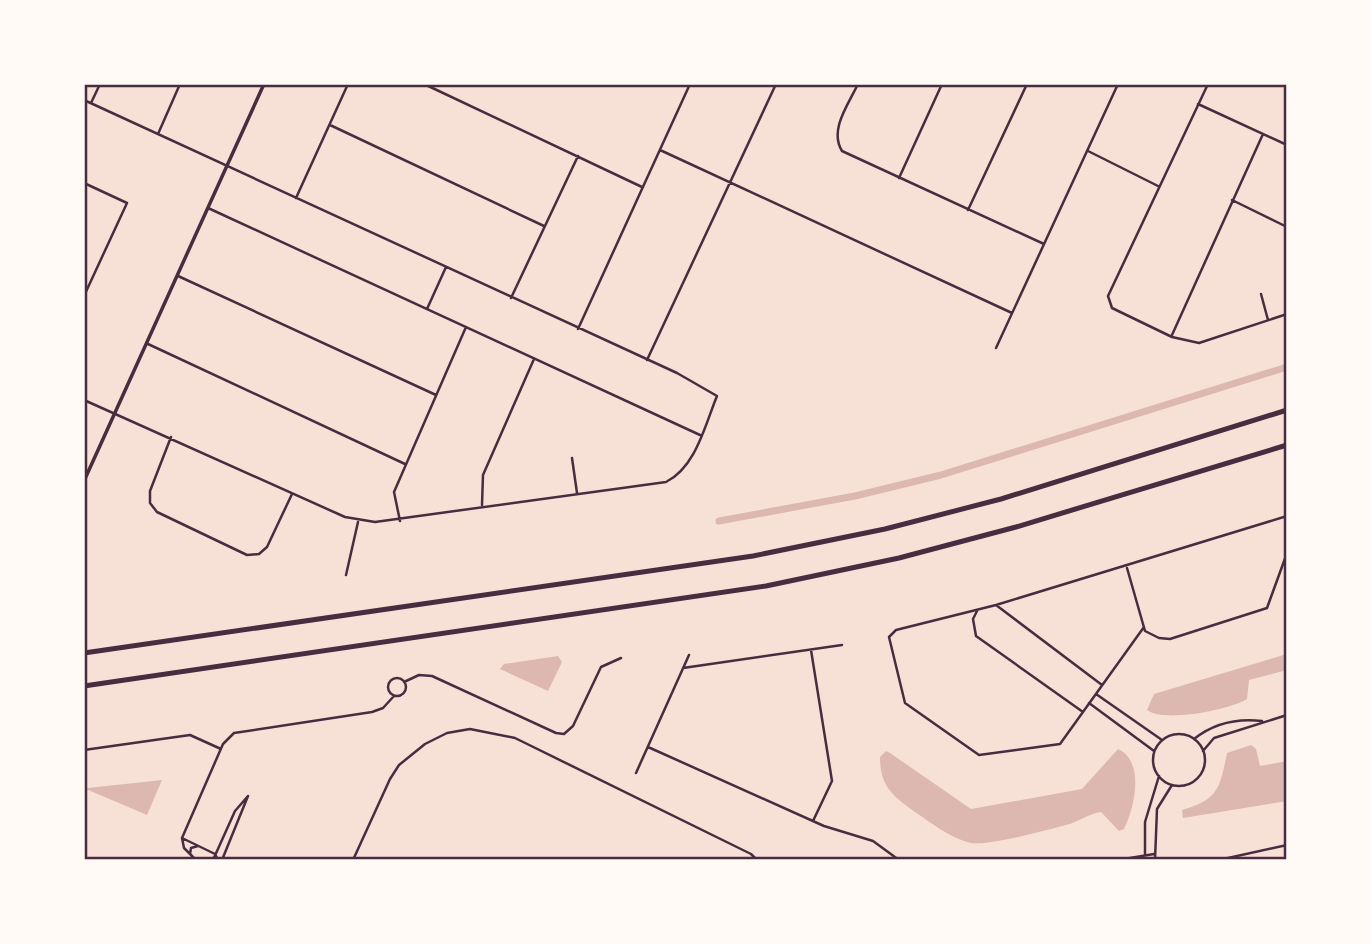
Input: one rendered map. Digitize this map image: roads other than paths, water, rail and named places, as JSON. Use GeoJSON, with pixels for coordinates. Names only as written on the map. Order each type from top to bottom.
{"type":"FeatureCollection","features":[{"type":"Feature","properties":{"kind":"highway"},"geometry":{"type":"LineString","coordinates":[[84,653],[754,556],[885,529],[1001,499],[1287,410]]}},
{"type":"Feature","properties":{"kind":"highway"},"geometry":{"type":"LineString","coordinates":[[84,686],[766,586],[979,537],[1287,445]]}},
{"type":"Feature","properties":{"kind":"street"},"geometry":{"type":"LineString","coordinates":[[91,103],[100,84]]}},
{"type":"Feature","properties":{"kind":"street"},"geometry":{"type":"LineString","coordinates":[[158,134],[180,84]]}},
{"type":"Feature","properties":{"kind":"street"},"geometry":{"type":"LineString","coordinates":[[84,481],[264,84]]}},
{"type":"Feature","properties":{"kind":"street"},"geometry":{"type":"LineString","coordinates":[[296,198],[348,84]]}},
{"type":"Feature","properties":{"kind":"street"},"geometry":{"type":"LineString","coordinates":[[424,84],[642,187]]}},
{"type":"Feature","properties":{"kind":"street"},"geometry":{"type":"LineString","coordinates":[[578,328],[690,84]]}},
{"type":"Feature","properties":{"kind":"street"},"geometry":{"type":"LineString","coordinates":[[647,360],[776,84]]}},
{"type":"Feature","properties":{"kind":"street"},"geometry":{"type":"LineString","coordinates":[[858,84],[836,131],[835,141],[842,151],[1044,244]]}},
{"type":"Feature","properties":{"kind":"street"},"geometry":{"type":"LineString","coordinates":[[899,178],[942,84]]}},
{"type":"Feature","properties":{"kind":"street"},"geometry":{"type":"LineString","coordinates":[[968,210],[1027,84]]}},
{"type":"Feature","properties":{"kind":"street"},"geometry":{"type":"LineString","coordinates":[[996,348],[1118,84]]}},
{"type":"Feature","properties":{"kind":"street"},"geometry":{"type":"LineString","coordinates":[[1208,84],[1108,296],[1112,308],[1172,337],[1199,343],[1287,314]]}},
{"type":"Feature","properties":{"kind":"street"},"geometry":{"type":"LineString","coordinates":[[84,100],[647,360],[718,396],[688,464],[677,476],[666,482],[482,506],[400,521],[358,522],[84,400]]}},
{"type":"Feature","properties":{"kind":"street"},"geometry":{"type":"LineString","coordinates":[[1199,104],[1287,145]]}},
{"type":"Feature","properties":{"kind":"street"},"geometry":{"type":"LineString","coordinates":[[330,125],[544,226]]}},
{"type":"Feature","properties":{"kind":"street"},"geometry":{"type":"LineString","coordinates":[[1172,337],[1263,134]]}},
{"type":"Feature","properties":{"kind":"street"},"geometry":{"type":"LineString","coordinates":[[660,150],[1012,313]]}},
{"type":"Feature","properties":{"kind":"street"},"geometry":{"type":"LineString","coordinates":[[1087,151],[1158,186]]}},
{"type":"Feature","properties":{"kind":"street"},"geometry":{"type":"LineString","coordinates":[[511,298],[579,156]]}},
{"type":"Feature","properties":{"kind":"street"},"geometry":{"type":"LineString","coordinates":[[84,183],[127,203],[84,296]]}},
{"type":"Feature","properties":{"kind":"street"},"geometry":{"type":"LineString","coordinates":[[1232,200],[1287,227]]}},
{"type":"Feature","properties":{"kind":"street"},"geometry":{"type":"LineString","coordinates":[[208,208],[700,435]]}},
{"type":"Feature","properties":{"kind":"street"},"geometry":{"type":"LineString","coordinates":[[427,309],[446,267]]}},
{"type":"Feature","properties":{"kind":"street"},"geometry":{"type":"LineString","coordinates":[[177,275],[436,395]]}},
{"type":"Feature","properties":{"kind":"street"},"geometry":{"type":"LineString","coordinates":[[1261,295],[1268,320]]}},
{"type":"Feature","properties":{"kind":"street"},"geometry":{"type":"LineString","coordinates":[[400,521],[394,492],[466,327]]}},
{"type":"Feature","properties":{"kind":"street"},"geometry":{"type":"LineString","coordinates":[[146,343],[405,464]]}},
{"type":"Feature","properties":{"kind":"street"},"geometry":{"type":"LineString","coordinates":[[482,506],[483,475],[534,359]]}},
{"type":"Feature","properties":{"kind":"street"},"geometry":{"type":"LineString","coordinates":[[172,438],[150,491],[150,503],[157,512],[247,555],[259,554],[267,547],[292,493]]}},
{"type":"Feature","properties":{"kind":"street"},"geometry":{"type":"LineString","coordinates":[[572,458],[577,494]]}},
{"type":"Feature","properties":{"kind":"street"},"geometry":{"type":"LineString","coordinates":[[1145,629],[1060,744],[979,755],[905,703],[901,697],[890,634],[1126,567],[1287,516]]}},
{"type":"Feature","properties":{"kind":"street"},"geometry":{"type":"LineString","coordinates":[[346,575],[358,522]]}},
{"type":"Feature","properties":{"kind":"street"},"geometry":{"type":"LineString","coordinates":[[1126,567],[1145,629],[1158,638],[1170,639],[1267,608],[1287,553]]}},
{"type":"Feature","properties":{"kind":"street"},"geometry":{"type":"LineString","coordinates":[[996,605],[1102,685]]}},
{"type":"Feature","properties":{"kind":"street"},"geometry":{"type":"LineString","coordinates":[[977,611],[973,619],[976,636],[1083,712]]}},
{"type":"Feature","properties":{"kind":"street"},"geometry":{"type":"LineString","coordinates":[[683,668],[842,645]]}},
{"type":"Feature","properties":{"kind":"street"},"geometry":{"type":"LineString","coordinates":[[811,650],[832,781],[813,821]]}},
{"type":"Feature","properties":{"kind":"street"},"geometry":{"type":"LineString","coordinates":[[636,773],[689,654]]}},
{"type":"Feature","properties":{"kind":"street"},"geometry":{"type":"LineString","coordinates":[[404,682],[419,676],[432,676],[556,733],[564,734],[573,726],[601,667],[621,658]]}},
{"type":"Feature","properties":{"kind":"street"},"geometry":{"type":"LineString","coordinates":[[394,696],[388,689],[390,681],[398,678],[404,682]]}},
{"type":"Feature","properties":{"kind":"street"},"geometry":{"type":"LineString","coordinates":[[196,860],[184,848],[182,838],[228,738],[237,732],[372,712],[383,708],[394,696],[405,692],[404,682]]}},
{"type":"Feature","properties":{"kind":"street"},"geometry":{"type":"LineString","coordinates":[[1096,694],[1162,740]]}},
{"type":"Feature","properties":{"kind":"street"},"geometry":{"type":"LineString","coordinates":[[1089,703],[1154,751]]}},
{"type":"Feature","properties":{"kind":"street"},"geometry":{"type":"LineString","coordinates":[[1203,751],[1214,738],[1287,715]]}},
{"type":"Feature","properties":{"kind":"street"},"geometry":{"type":"LineString","coordinates":[[1194,739],[1225,723],[1242,719],[1262,721]]}},
{"type":"Feature","properties":{"kind":"street"},"geometry":{"type":"LineString","coordinates":[[353,860],[399,765],[436,738],[470,729],[515,737],[739,848],[757,860]]}},
{"type":"Feature","properties":{"kind":"street"},"geometry":{"type":"LineString","coordinates":[[1180,734],[1194,739],[1203,751],[1204,762],[1198,777],[1189,783],[1172,785],[1159,776],[1154,767],[1154,751],[1162,740],[1180,734]]}},
{"type":"Feature","properties":{"kind":"street"},"geometry":{"type":"LineString","coordinates":[[84,750],[190,735],[221,749]]}},
{"type":"Feature","properties":{"kind":"street"},"geometry":{"type":"LineString","coordinates":[[648,747],[813,821],[873,841],[899,860]]}},
{"type":"Feature","properties":{"kind":"street"},"geometry":{"type":"LineString","coordinates":[[1144,858],[1144,822],[1159,776]]}},
{"type":"Feature","properties":{"kind":"street"},"geometry":{"type":"LineString","coordinates":[[1155,860],[1157,809],[1172,785]]}},
{"type":"Feature","properties":{"kind":"street"},"geometry":{"type":"LineString","coordinates":[[215,855],[235,811],[248,796],[218,860]]}},
{"type":"Feature","properties":{"kind":"street"},"geometry":{"type":"LineString","coordinates":[[182,838],[215,855],[218,860]]}},
{"type":"Feature","properties":{"kind":"street"},"geometry":{"type":"LineString","coordinates":[[1219,860],[1287,845]]}},
{"type":"Feature","properties":{"kind":"street"},"geometry":{"type":"LineString","coordinates":[[190,854],[191,848],[198,846]]}},
{"type":"Feature","properties":{"kind":"street"},"geometry":{"type":"LineString","coordinates":[[1118,860],[1144,858],[1154,854]]}},
{"type":"Feature","properties":{"kind":"waterway"},"geometry":{"type":"LineString","coordinates":[[719,521],[855,496],[941,475],[1287,367]]}}]}
